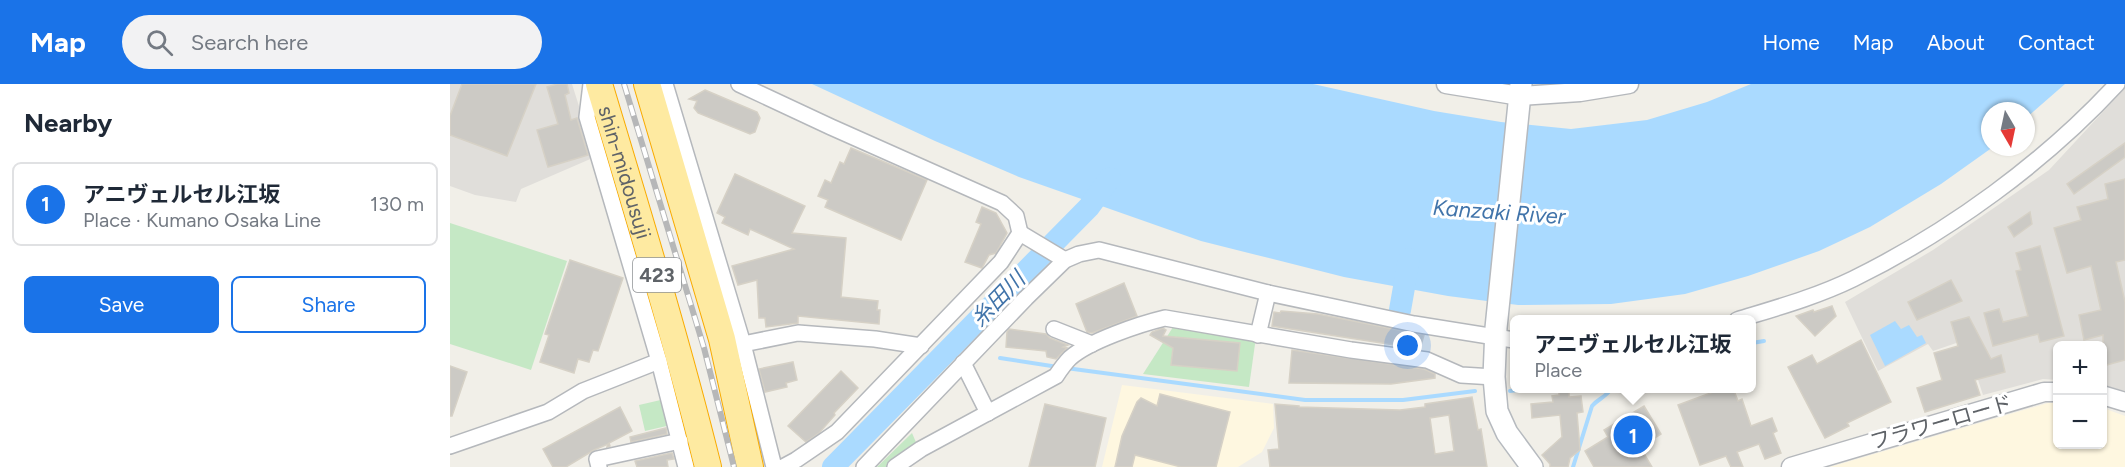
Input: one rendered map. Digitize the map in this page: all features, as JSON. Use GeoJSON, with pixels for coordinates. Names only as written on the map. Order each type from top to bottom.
{"type":"FeatureCollection","features":[{"type":"Feature","properties":{"kind":"highway","name":"shin-midousuji"},"geometry":{"type":"LineString","coordinates":[[599,84],[687,381],[708,467]]}},
{"type":"Feature","properties":{"kind":"highway","name":"423"},"geometry":{"type":"LineString","coordinates":[[647,84],[757,467]]}},
{"type":"Feature","properties":{"kind":"highway","name":"423"},"geometry":{"type":"LineString","coordinates":[[729,367],[750,467]]}},
{"type":"Feature","properties":{"kind":"highway","name":"423"},"geometry":{"type":"LineString","coordinates":[[687,381],[702,467]]}},
{"type":"Feature","properties":{"kind":"main road"},"geometry":{"type":"LineString","coordinates":[[1519,94],[1502,335],[1494,377],[1497,411],[1507,433],[1532,467]]}},
{"type":"Feature","properties":{"kind":"street"},"geometry":{"type":"LineString","coordinates":[[591,84],[587,117],[659,361],[686,467]]}},
{"type":"Feature","properties":{"kind":"street"},"geometry":{"type":"LineString","coordinates":[[665,84],[743,345],[774,467]]}},
{"type":"Feature","properties":{"kind":"street"},"geometry":{"type":"LineString","coordinates":[[739,84],[1002,203],[1016,216],[1024,236],[1062,258]]}},
{"type":"Feature","properties":{"kind":"street"},"geometry":{"type":"LineString","coordinates":[[1446,84],[1519,94],[1580,92],[1629,84]]}},
{"type":"Feature","properties":{"kind":"street"},"geometry":{"type":"LineString","coordinates":[[1754,315],[1853,279],[1926,238],[2005,186],[2085,119],[2117,84]]}},
{"type":"Feature","properties":{"kind":"street"},"geometry":{"type":"LineString","coordinates":[[783,467],[837,432],[1024,236]]}},
{"type":"Feature","properties":{"kind":"street"},"geometry":{"type":"LineString","coordinates":[[864,467],[1062,258],[1099,249],[1268,293],[1364,314],[1502,335]]}},
{"type":"Feature","properties":{"kind":"street"},"geometry":{"type":"LineString","coordinates":[[1258,335],[1268,293]]}},
{"type":"Feature","properties":{"kind":"street"},"geometry":{"type":"LineString","coordinates":[[895,467],[921,449],[1056,376],[1071,358],[1092,345],[1146,322],[1165,318],[1351,350],[1427,360],[1461,375],[1494,377]]}},
{"type":"Feature","properties":{"kind":"street"},"geometry":{"type":"LineString","coordinates":[[1054,328],[1092,345]]}},
{"type":"Feature","properties":{"kind":"street"},"geometry":{"type":"LineString","coordinates":[[743,345],[798,333],[875,339],[921,346]]}},
{"type":"Feature","properties":{"kind":"street"},"geometry":{"type":"LineString","coordinates":[[450,446],[548,412],[588,388],[659,361]]}},
{"type":"Feature","properties":{"kind":"street"},"geometry":{"type":"LineString","coordinates":[[963,363],[988,412]]}},
{"type":"Feature","properties":{"kind":"street","name":"フラワーロード"},"geometry":{"type":"LineString","coordinates":[[1791,467],[2044,392],[2053,392]]}},
{"type":"Feature","properties":{"kind":"street"},"geometry":{"type":"LineString","coordinates":[[2107,396],[2125,402]]}},
{"type":"Feature","properties":{"kind":"street"},"geometry":{"type":"LineString","coordinates":[[599,467],[597,459],[680,441]]}},
{"type":"Feature","properties":{"kind":"shaded area"},"geometry":{"type":"Polygon","coordinates":[[[450,84],[572,84],[595,157],[521,189],[516,202],[475,195],[450,186],[450,84]]]}},
{"type":"Feature","properties":{"kind":"shaded area"},"geometry":{"type":"Polygon","coordinates":[[[2125,88],[2125,391],[2107,386],[2107,341],[2053,341],[2053,380],[2043,379],[1983,395],[1965,340],[1933,351],[1928,344],[1878,371],[1845,302],[1933,250],[2049,170],[2125,88]]]}},
{"type":"Feature","properties":{"kind":"shaded area"},"geometry":{"type":"Polygon","coordinates":[[[1122,385],[1273,404],[1274,428],[1262,452],[1238,467],[1102,467],[1122,385]]]}},
{"type":"Feature","properties":{"kind":"shaded area"},"geometry":{"type":"Polygon","coordinates":[[[2048,403],[2053,403],[2053,449],[2107,449],[2107,409],[2125,416],[2125,467],[1830,467],[2048,403]]]}},
{"type":"Feature","properties":{"kind":"green space"},"geometry":{"type":"Polygon","coordinates":[[[450,223],[567,261],[531,370],[450,344],[450,223]]]}},
{"type":"Feature","properties":{"kind":"green space"},"geometry":{"type":"Polygon","coordinates":[[[1175,324],[1256,337],[1249,387],[1143,374],[1175,324]]]}},
{"type":"Feature","properties":{"kind":"green space"},"geometry":{"type":"Polygon","coordinates":[[[665,399],[671,425],[645,431],[639,405],[665,399]]]}},
{"type":"Feature","properties":{"kind":"green space"},"geometry":{"type":"Polygon","coordinates":[[[912,433],[918,447],[890,467],[877,467],[912,433]]]}},
{"type":"Feature","properties":{"kind":"water","name":"Kanzaki River"},"geometry":{"type":"Polygon","coordinates":[[[812,84],[1313,84],[1434,111],[1501,122],[1571,129],[1647,120],[1707,102],[1751,84],[2065,84],[2035,110],[2035,102],[1981,102],[1981,156],[1941,184],[1870,227],[1819,251],[1748,276],[1685,294],[1611,304],[1518,305],[1448,296],[1344,277],[1201,241],[1019,177],[812,84]]]}},
{"type":"Feature","properties":{"kind":"water"},"geometry":{"type":"Polygon","coordinates":[[[1895,321],[1901,329],[1909,325],[1917,337],[1922,335],[1926,343],[1885,366],[1870,335],[1895,321]]]}},
{"type":"Feature","properties":{"kind":"building"},"geometry":{"type":"Polygon","coordinates":[[[462,84],[536,84],[507,156],[450,135],[450,116],[462,84]]]}},
{"type":"Feature","properties":{"kind":"building"},"geometry":{"type":"Polygon","coordinates":[[[567,84],[569,93],[565,95],[571,120],[577,118],[588,155],[548,167],[537,130],[558,124],[547,87],[567,84]]]}},
{"type":"Feature","properties":{"kind":"building"},"geometry":{"type":"Polygon","coordinates":[[[705,90],[757,112],[760,118],[755,132],[750,134],[698,113],[694,108],[697,101],[689,99],[705,90]]]}},
{"type":"Feature","properties":{"kind":"building"},"geometry":{"type":"Polygon","coordinates":[[[2125,143],[2125,157],[2074,194],[2067,184],[2125,143]]]}},
{"type":"Feature","properties":{"kind":"building"},"geometry":{"type":"Polygon","coordinates":[[[851,148],[927,180],[901,240],[825,207],[828,200],[818,196],[825,180],[831,183],[840,162],[844,164],[851,148]]]}},
{"type":"Feature","properties":{"kind":"building"},"geometry":{"type":"Polygon","coordinates":[[[735,174],[805,206],[792,233],[846,238],[841,297],[878,301],[879,324],[798,316],[798,323],[766,327],[765,318],[759,318],[757,280],[738,285],[732,266],[794,249],[750,229],[748,235],[722,223],[725,217],[717,213],[735,174]]]}},
{"type":"Feature","properties":{"kind":"building"},"geometry":{"type":"Polygon","coordinates":[[[2125,179],[2125,260],[2116,262],[2125,302],[2125,360],[2107,365],[2107,341],[2103,341],[2103,335],[2084,340],[2079,315],[2101,310],[2091,266],[2067,273],[2054,228],[2081,220],[2077,207],[2108,199],[2105,184],[2125,179]]]}},
{"type":"Feature","properties":{"kind":"building"},"geometry":{"type":"Polygon","coordinates":[[[982,207],[996,213],[1007,233],[996,253],[989,255],[982,268],[965,262],[981,224],[976,222],[982,207]]]}},
{"type":"Feature","properties":{"kind":"building"},"geometry":{"type":"Polygon","coordinates":[[[2030,212],[2032,224],[2014,237],[2008,227],[2030,212]]]}},
{"type":"Feature","properties":{"kind":"building"},"geometry":{"type":"Polygon","coordinates":[[[2040,246],[2064,336],[2040,342],[2038,334],[1993,346],[1984,313],[1999,309],[2003,322],[2028,316],[2016,271],[2021,270],[2016,253],[2040,246]]]}},
{"type":"Feature","properties":{"kind":"building"},"geometry":{"type":"Polygon","coordinates":[[[570,260],[623,278],[598,351],[593,350],[589,362],[578,359],[574,373],[540,362],[549,335],[545,334],[570,260]]]}},
{"type":"Feature","properties":{"kind":"building"},"geometry":{"type":"Polygon","coordinates":[[[1951,280],[1962,301],[1917,320],[1908,302],[1951,280]]]}},
{"type":"Feature","properties":{"kind":"building"},"geometry":{"type":"Polygon","coordinates":[[[1124,283],[1137,316],[1092,333],[1087,332],[1076,304],[1124,283]]]}},
{"type":"Feature","properties":{"kind":"building"},"geometry":{"type":"Polygon","coordinates":[[[1832,306],[1836,316],[1815,336],[1796,316],[1813,310],[1814,312],[1832,306]]]}},
{"type":"Feature","properties":{"kind":"building"},"geometry":{"type":"Polygon","coordinates":[[[1281,311],[1318,314],[1424,335],[1420,349],[1272,326],[1274,312],[1280,313],[1281,311]]]}},
{"type":"Feature","properties":{"kind":"building"},"geometry":{"type":"Polygon","coordinates":[[[1969,317],[1991,359],[2001,355],[2005,372],[1975,380],[1980,395],[1925,412],[1917,388],[1942,380],[1934,353],[1958,346],[1951,322],[1969,317]]]}},
{"type":"Feature","properties":{"kind":"building"},"geometry":{"type":"Polygon","coordinates":[[[1163,328],[1166,330],[1163,336],[1240,343],[1237,371],[1171,365],[1173,348],[1150,335],[1163,328]]]}},
{"type":"Feature","properties":{"kind":"building"},"geometry":{"type":"Polygon","coordinates":[[[1009,329],[1046,334],[1068,345],[1063,347],[1067,348],[1056,359],[1047,357],[1046,351],[1006,347],[1009,329]]]}},
{"type":"Feature","properties":{"kind":"building"},"geometry":{"type":"Polygon","coordinates":[[[1861,340],[1891,402],[1847,423],[1849,426],[1825,438],[1788,367],[1812,355],[1817,364],[1861,340]]]}},
{"type":"Feature","properties":{"kind":"building"},"geometry":{"type":"Polygon","coordinates":[[[1292,350],[1424,369],[1435,374],[1435,378],[1391,384],[1289,383],[1292,350]]]}},
{"type":"Feature","properties":{"kind":"building"},"geometry":{"type":"Polygon","coordinates":[[[793,362],[797,380],[786,383],[787,387],[765,392],[759,369],[793,362]]]}},
{"type":"Feature","properties":{"kind":"building"},"geometry":{"type":"Polygon","coordinates":[[[450,366],[467,372],[452,416],[450,416],[450,366]]]}},
{"type":"Feature","properties":{"kind":"building"},"geometry":{"type":"Polygon","coordinates":[[[841,371],[858,388],[819,433],[806,442],[788,426],[841,371]]]}},
{"type":"Feature","properties":{"kind":"building"},"geometry":{"type":"Polygon","coordinates":[[[1559,393],[1569,393],[1569,397],[1581,396],[1583,412],[1577,413],[1580,450],[1570,458],[1568,467],[1550,467],[1542,455],[1562,437],[1560,415],[1532,418],[1531,404],[1553,402],[1552,396],[1559,395],[1559,393]]]}},
{"type":"Feature","properties":{"kind":"building"},"geometry":{"type":"Polygon","coordinates":[[[1710,393],[1735,393],[1738,401],[1742,399],[1751,426],[1772,418],[1777,431],[1773,433],[1781,453],[1765,459],[1759,444],[1737,452],[1743,467],[1731,467],[1726,456],[1700,465],[1678,405],[1710,393]]]}},
{"type":"Feature","properties":{"kind":"building"},"geometry":{"type":"Polygon","coordinates":[[[1160,394],[1230,412],[1216,467],[1181,467],[1135,455],[1132,467],[1115,467],[1122,436],[1137,402],[1141,398],[1157,406],[1160,394]]]}},
{"type":"Feature","properties":{"kind":"building"},"geometry":{"type":"Polygon","coordinates":[[[1472,397],[1478,430],[1481,429],[1487,467],[1270,467],[1268,450],[1279,449],[1275,404],[1299,407],[1400,410],[1425,407],[1425,404],[1472,397]],[[1449,415],[1430,418],[1435,454],[1454,451],[1449,415]]]}},
{"type":"Feature","properties":{"kind":"building"},"geometry":{"type":"Polygon","coordinates":[[[1045,404],[1106,418],[1095,467],[1029,467],[1045,404]]]}},
{"type":"Feature","properties":{"kind":"building"},"geometry":{"type":"Polygon","coordinates":[[[1644,406],[1661,434],[1640,447],[1652,467],[1594,467],[1585,451],[1608,437],[1604,430],[1644,406]]]}},
{"type":"Feature","properties":{"kind":"building"},"geometry":{"type":"Polygon","coordinates":[[[620,407],[632,431],[609,443],[610,446],[607,447],[608,444],[594,450],[566,467],[553,467],[543,449],[620,407]]]}},
{"type":"Feature","properties":{"kind":"building"},"geometry":{"type":"Polygon","coordinates":[[[666,428],[667,434],[631,442],[630,437],[666,428]]]}},
{"type":"Feature","properties":{"kind":"building"},"geometry":{"type":"Polygon","coordinates":[[[672,453],[674,459],[667,460],[668,467],[637,467],[635,461],[672,453]]]}},
{"type":"Feature","properties":{"kind":"waterway","name":"糸田川"},"geometry":{"type":"LineString","coordinates":[[833,467],[1089,207],[1110,178]]}},
{"type":"Feature","properties":{"kind":"waterway"},"geometry":{"type":"LineString","coordinates":[[1400,310],[1409,259]]}},
{"type":"Feature","properties":{"kind":"waterway"},"geometry":{"type":"LineString","coordinates":[[1756,342],[1764,341]]}},
{"type":"Feature","properties":{"kind":"waterway"},"geometry":{"type":"LineString","coordinates":[[1000,358],[1058,367]]}},
{"type":"Feature","properties":{"kind":"waterway"},"geometry":{"type":"LineString","coordinates":[[1066,368],[1305,400],[1403,400],[1475,391]]}},
{"type":"Feature","properties":{"kind":"waterway"},"geometry":{"type":"LineString","coordinates":[[1573,467],[1592,406],[1608,393]]}},
{"type":"Feature","properties":{"kind":"railway"},"geometry":{"type":"LineString","coordinates":[[624,84],[704,348],[734,467]]}},
{"type":"Feature","properties":{"kind":"place","name":"アニヴェルセル江坂"},"geometry":{"type":"Point","coordinates":[1633,435]}}]}
